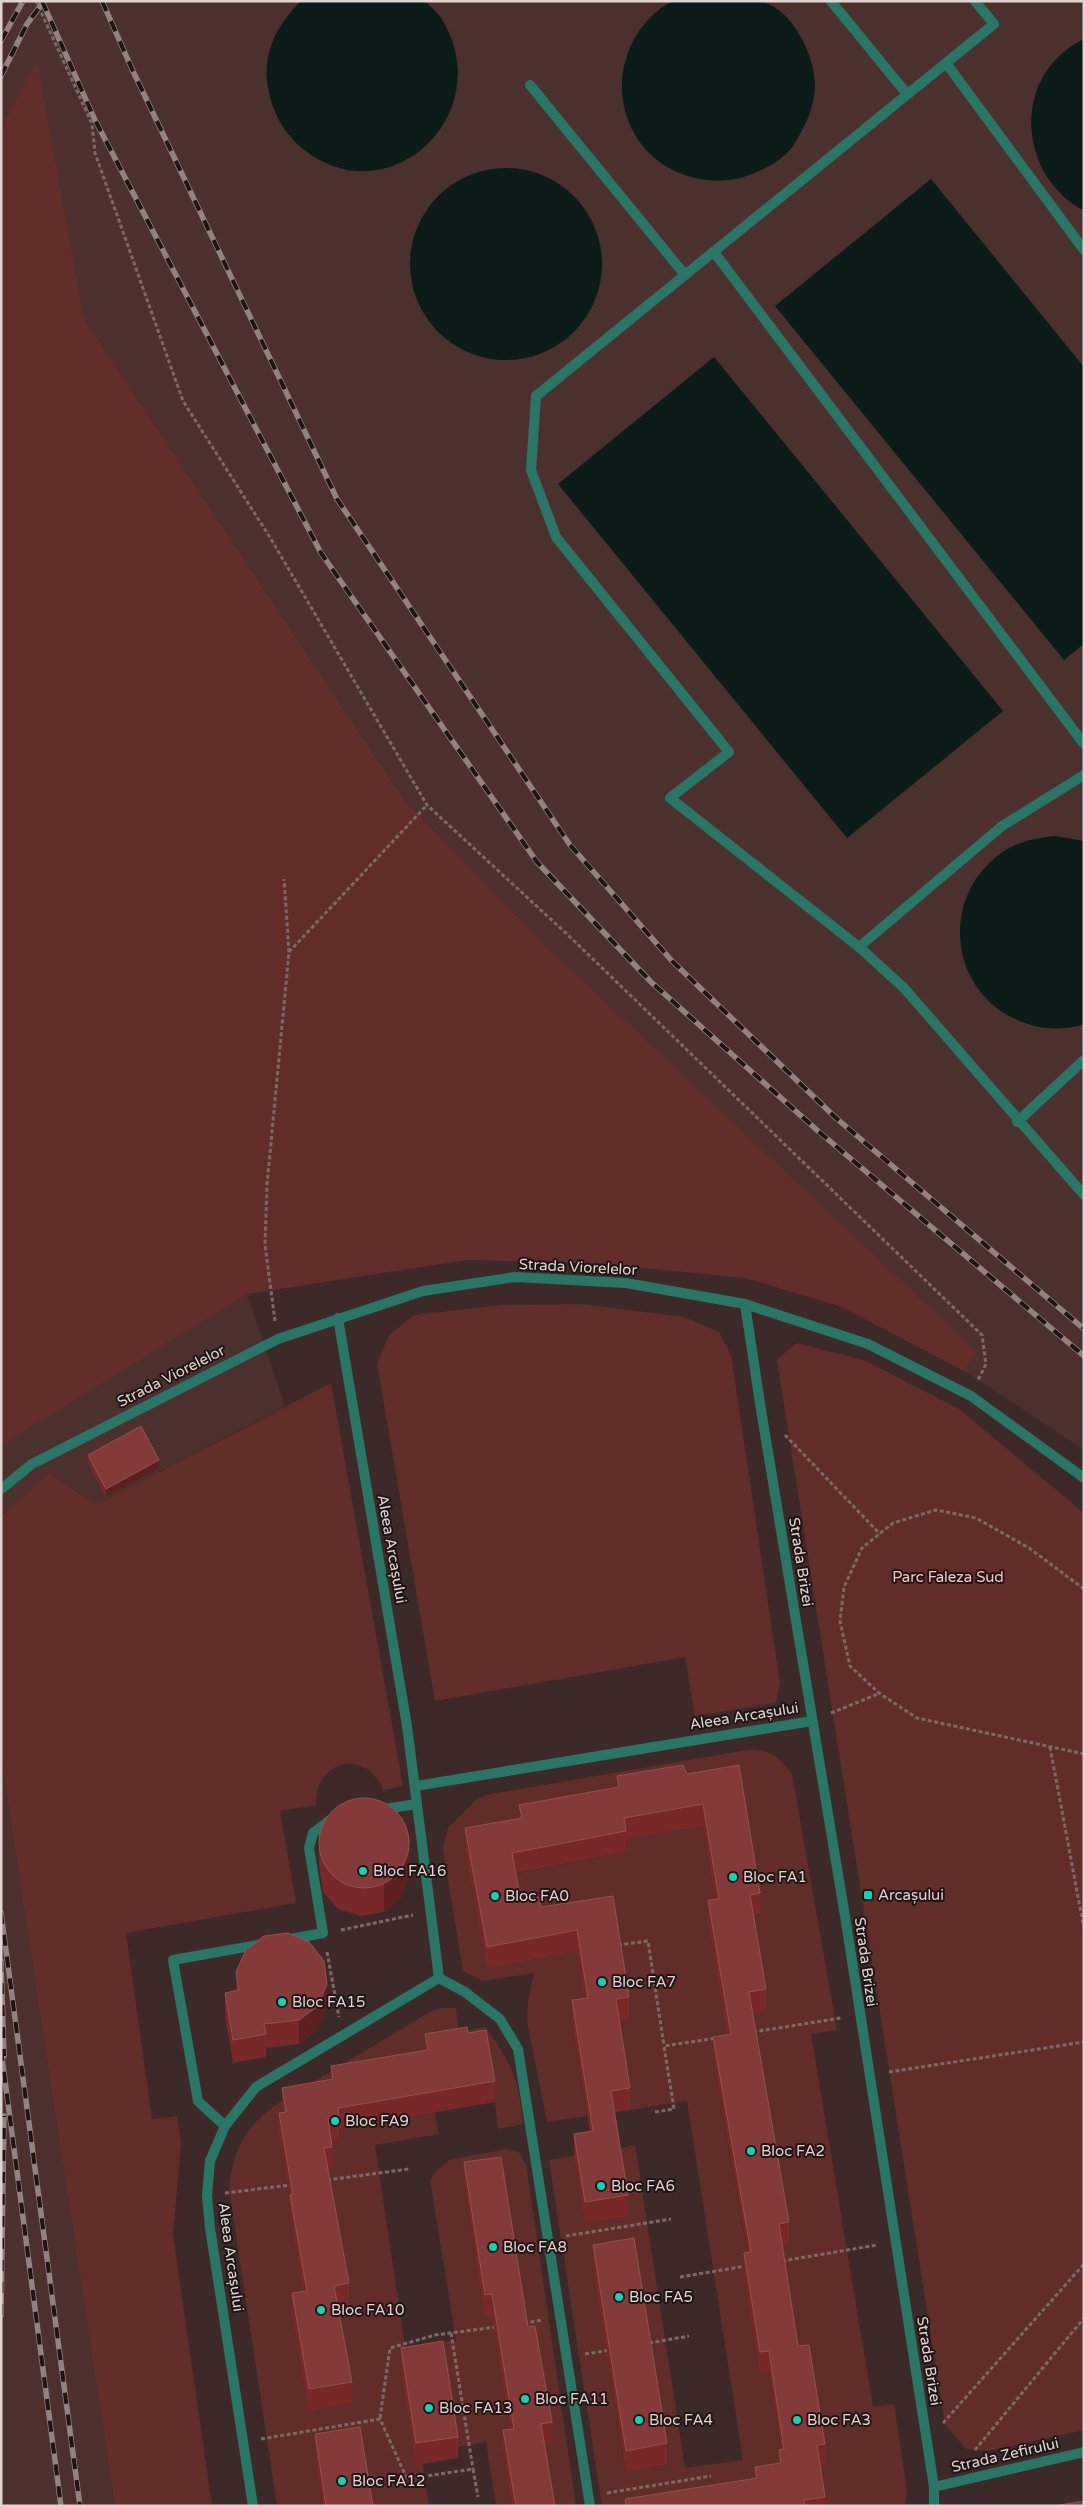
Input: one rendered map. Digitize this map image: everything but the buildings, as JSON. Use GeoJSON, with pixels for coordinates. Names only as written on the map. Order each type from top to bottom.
{"type":"FeatureCollection","features":[{"type":"Feature","properties":{"kind":"street"},"geometry":{"type":"LineString","coordinates":[[830,1],[907,94]]}},
{"type":"Feature","properties":{"kind":"street"},"geometry":{"type":"LineString","coordinates":[[975,1],[994,24],[536,396],[530,470],[556,537],[729,752],[670,798],[859,947],[904,988],[1018,1122],[1084,1195]]}},
{"type":"Feature","properties":{"kind":"street"},"geometry":{"type":"LineString","coordinates":[[946,63],[1084,250]]}},
{"type":"Feature","properties":{"kind":"street"},"geometry":{"type":"LineString","coordinates":[[530,85],[685,275]]}},
{"type":"Feature","properties":{"kind":"street"},"geometry":{"type":"LineString","coordinates":[[714,252],[1084,744]]}},
{"type":"Feature","properties":{"kind":"street"},"geometry":{"type":"LineString","coordinates":[[859,947],[1002,826],[1084,775]]}},
{"type":"Feature","properties":{"kind":"street"},"geometry":{"type":"LineString","coordinates":[[1018,1122],[1084,1060]]}},
{"type":"Feature","properties":{"kind":"street","name":"Strada Viorelelor"},"geometry":{"type":"LineString","coordinates":[[1,1489],[32,1464],[278,1339],[423,1291],[515,1277],[626,1283],[745,1304],[868,1344],[971,1396],[1084,1478]]}},
{"type":"Feature","properties":{"kind":"street","name":"Strada Brizei"},"geometry":{"type":"LineString","coordinates":[[745,1304],[845,1916],[868,2075],[934,2487],[934,2506]]}},
{"type":"Feature","properties":{"kind":"street","name":"Aleea Arcașului"},"geometry":{"type":"LineString","coordinates":[[252,2506],[210,2228],[207,2196],[210,2160],[225,2126],[256,2087],[439,1978],[416,1786],[338,1318]]}},
{"type":"Feature","properties":{"kind":"street","name":"Aleea Arcașului"},"geometry":{"type":"LineString","coordinates":[[416,1786],[812,1720]]}},
{"type":"Feature","properties":{"kind":"street"},"geometry":{"type":"LineString","coordinates":[[369,1811],[417,1804]]}},
{"type":"Feature","properties":{"kind":"street"},"geometry":{"type":"LineString","coordinates":[[225,2126],[198,2101],[173,1960],[323,1933],[309,1848],[313,1832],[330,1818],[340,1816]]}},
{"type":"Feature","properties":{"kind":"street"},"geometry":{"type":"LineString","coordinates":[[439,1978],[465,1992],[500,2019],[518,2049],[590,2501]]}},
{"type":"Feature","properties":{"kind":"street","name":"Strada Zefirului"},"geometry":{"type":"LineString","coordinates":[[934,2487],[1084,2452]]}},
{"type":"Feature","properties":{"kind":"path"},"geometry":{"type":"LineString","coordinates":[[36,1],[92,124],[95,153],[183,401],[271,539],[427,805],[569,936],[982,1335],[986,1364],[971,1396]]}},
{"type":"Feature","properties":{"kind":"path"},"geometry":{"type":"LineString","coordinates":[[289,952],[427,805]]}},
{"type":"Feature","properties":{"kind":"path"},"geometry":{"type":"LineString","coordinates":[[278,1339],[265,1245],[267,1185],[289,952],[284,879]]}},
{"type":"Feature","properties":{"kind":"path"},"geometry":{"type":"LineString","coordinates":[[761,1410],[880,1534]]}},
{"type":"Feature","properties":{"kind":"path"},"geometry":{"type":"LineString","coordinates":[[1084,1590],[1029,1548],[976,1518],[936,1510],[893,1523],[862,1548],[844,1587],[840,1621],[850,1666],[879,1693],[917,1718],[1084,1754]]}},
{"type":"Feature","properties":{"kind":"path"},"geometry":{"type":"LineString","coordinates":[[812,1720],[879,1693]]}},
{"type":"Feature","properties":{"kind":"path"},"geometry":{"type":"LineString","coordinates":[[1050,1747],[1084,1929]]}},
{"type":"Feature","properties":{"kind":"path"},"geometry":{"type":"LineString","coordinates":[[343,2034],[323,1933],[431,1912]]}},
{"type":"Feature","properties":{"kind":"path"},"geometry":{"type":"LineString","coordinates":[[617,1945],[648,1941],[674,2109],[655,2112]]}},
{"type":"Feature","properties":{"kind":"path"},"geometry":{"type":"LineString","coordinates":[[752,2032],[859,2015]]}},
{"type":"Feature","properties":{"kind":"path"},"geometry":{"type":"LineString","coordinates":[[664,2046],[722,2037]]}},
{"type":"Feature","properties":{"kind":"path"},"geometry":{"type":"LineString","coordinates":[[868,2075],[1084,2042]]}},
{"type":"Feature","properties":{"kind":"path"},"geometry":{"type":"LineString","coordinates":[[322,2180],[409,2169]]}},
{"type":"Feature","properties":{"kind":"path"},"geometry":{"type":"LineString","coordinates":[[207,2196],[294,2184]]}},
{"type":"Feature","properties":{"kind":"path"},"geometry":{"type":"LineString","coordinates":[[548,2239],[671,2219]]}},
{"type":"Feature","properties":{"kind":"path"},"geometry":{"type":"LineString","coordinates":[[778,2261],[895,2243]]}},
{"type":"Feature","properties":{"kind":"path"},"geometry":{"type":"LineString","coordinates":[[926,2441],[1084,2264]]}},
{"type":"Feature","properties":{"kind":"path"},"geometry":{"type":"LineString","coordinates":[[680,2277],[749,2266]]}},
{"type":"Feature","properties":{"kind":"path"},"geometry":{"type":"LineString","coordinates":[[515,2324],[561,2317]]}},
{"type":"Feature","properties":{"kind":"path"},"geometry":{"type":"LineString","coordinates":[[975,2450],[1084,2318]]}},
{"type":"Feature","properties":{"kind":"path"},"geometry":{"type":"LineString","coordinates":[[473,2469],[407,2479],[380,2418],[390,2348],[435,2335],[497,2327]]}},
{"type":"Feature","properties":{"kind":"path"},"geometry":{"type":"LineString","coordinates":[[451,2333],[478,2497]]}},
{"type":"Feature","properties":{"kind":"path"},"geometry":{"type":"LineString","coordinates":[[642,2344],[690,2336]]}},
{"type":"Feature","properties":{"kind":"path"},"geometry":{"type":"LineString","coordinates":[[567,2357],[614,2349]]}},
{"type":"Feature","properties":{"kind":"path"},"geometry":{"type":"LineString","coordinates":[[243,2442],[380,2418]]}},
{"type":"Feature","properties":{"kind":"path"},"geometry":{"type":"LineString","coordinates":[[590,2501],[711,2476]]}},
{"type":"Feature","properties":{"kind":"shaded area"},"geometry":{"type":"Polygon","coordinates":[[[1,1],[1084,1],[1084,1450],[964,1371],[976,1352],[543,943],[405,801],[85,321],[247,1294],[285,1406],[96,1505],[49,1473],[1,1516],[1,1]]]}},
{"type":"Feature","properties":{"kind":"shaded area"},"geometry":{"type":"Polygon","coordinates":[[[301,1],[425,1],[437,13],[443,21],[456,57],[456,91],[445,121],[426,146],[399,163],[368,171],[336,167],[303,149],[291,137],[277,117],[271,101],[267,66],[272,43],[277,32],[301,1]]]}},
{"type":"Feature","properties":{"kind":"shaded area"},"geometry":{"type":"Polygon","coordinates":[[[673,1],[764,2],[775,7],[785,15],[801,38],[812,63],[815,88],[813,102],[800,135],[792,147],[783,157],[764,169],[734,179],[715,181],[697,178],[679,173],[663,164],[648,152],[637,137],[628,120],[623,103],[622,86],[628,52],[646,22],[658,10],[673,1]]]}},
{"type":"Feature","properties":{"kind":"shaded area"},"geometry":{"type":"Polygon","coordinates":[[[1084,39],[1084,210],[1063,196],[1047,177],[1038,158],[1031,119],[1034,99],[1041,81],[1051,65],[1066,50],[1084,39]]]}},
{"type":"Feature","properties":{"kind":"shaded area"},"geometry":{"type":"Polygon","coordinates":[[[506,168],[525,170],[543,175],[559,184],[574,196],[586,211],[595,227],[600,245],[602,264],[600,283],[595,301],[586,317],[574,332],[559,344],[543,353],[525,358],[506,360],[487,358],[469,353],[453,344],[438,332],[426,317],[417,301],[412,283],[410,264],[412,245],[417,227],[426,211],[438,196],[453,184],[469,175],[487,170],[506,168]]]}},
{"type":"Feature","properties":{"kind":"shaded area"},"geometry":{"type":"Polygon","coordinates":[[[931,179],[1084,367],[1084,644],[1064,660],[775,306],[931,179]]]}},
{"type":"Feature","properties":{"kind":"shaded area"},"geometry":{"type":"Polygon","coordinates":[[[714,357],[1003,711],[847,838],[558,484],[714,357]]]}},
{"type":"Feature","properties":{"kind":"shaded area"},"geometry":{"type":"Polygon","coordinates":[[[1055,836],[1084,841],[1084,1024],[1056,1028],[1028,1024],[1001,1011],[981,993],[968,970],[961,945],[961,919],[968,894],[982,871],[1004,851],[1016,845],[1029,840],[1055,836]]]}},
{"type":"Feature","properties":{"kind":"shaded area"},"geometry":{"type":"Polygon","coordinates":[[[1,1756],[59,2132],[115,2506],[1,2506],[1,1756]]]}},
{"type":"Feature","properties":{"kind":"green space"},"geometry":{"type":"Polygon","coordinates":[[[37,60],[84,319],[405,801],[543,943],[977,1352],[964,1371],[842,1307],[745,1278],[592,1263],[467,1260],[247,1294],[1,1445],[1,129],[37,60]]]}},
{"type":"Feature","properties":{"kind":"green space"},"geometry":{"type":"Polygon","coordinates":[[[581,1304],[684,1317],[719,1332],[731,1355],[780,1683],[776,1703],[695,1716],[685,1657],[435,1701],[377,1364],[389,1335],[414,1315],[502,1305],[581,1304]]]}},
{"type":"Feature","properties":{"kind":"green space","name":"Parc Faleza Sud"},"geometry":{"type":"Polygon","coordinates":[[[796,1343],[864,1360],[959,1409],[1084,1513],[1084,2430],[988,2451],[966,2449],[945,2424],[777,1360],[796,1343]]]}},
{"type":"Feature","properties":{"kind":"green space"},"geometry":{"type":"Polygon","coordinates":[[[331,1383],[403,1786],[383,1790],[375,1776],[365,1768],[354,1764],[342,1764],[332,1769],[323,1778],[318,1790],[316,1805],[280,1811],[296,1903],[126,1933],[152,2119],[177,2116],[181,2144],[173,2235],[212,2506],[115,2506],[1,1756],[1,1516],[49,1473],[96,1505],[331,1383]]]}},
{"type":"Feature","properties":{"kind":"green space"},"geometry":{"type":"Polygon","coordinates":[[[747,1750],[762,1751],[773,1755],[792,1774],[837,2030],[811,2034],[873,2407],[894,2404],[907,2491],[905,2506],[823,2506],[817,2466],[825,2465],[809,2366],[760,2374],[769,2373],[784,2471],[720,2506],[602,2506],[549,2160],[574,2156],[585,2223],[628,2217],[617,2149],[635,2145],[685,2468],[743,2460],[687,2101],[630,2110],[588,2019],[572,2022],[587,2116],[547,2122],[527,2021],[528,2001],[534,1973],[483,1981],[463,1971],[443,1849],[448,1828],[476,1800],[486,1795],[747,1750]],[[739,1787],[465,1850],[521,1922],[512,1874],[626,1852],[624,1839],[703,1826],[719,1920],[760,1915],[739,1787]],[[713,2059],[747,2250],[789,2243],[713,2059]],[[651,2367],[610,2374],[626,2472],[667,2465],[651,2367]]]}},
{"type":"Feature","properties":{"kind":"green space"},"geometry":{"type":"Polygon","coordinates":[[[442,2008],[456,2008],[459,2032],[485,2027],[502,2051],[513,2073],[519,2095],[523,2124],[498,2129],[495,2102],[331,2088],[328,2141],[338,2129],[435,2112],[439,2134],[375,2145],[429,2506],[370,2506],[315,2456],[323,2506],[277,2506],[229,2189],[234,2162],[242,2140],[249,2130],[277,2104],[431,2011],[442,2008]],[[290,2217],[307,2312],[349,2305],[290,2217]]]}},
{"type":"Feature","properties":{"kind":"green space"},"geometry":{"type":"Polygon","coordinates":[[[506,2149],[519,2152],[526,2164],[576,2506],[551,2506],[541,2445],[503,2452],[512,2506],[496,2506],[486,2442],[456,2447],[441,2343],[456,2340],[430,2180],[437,2170],[449,2160],[506,2149]],[[464,2184],[485,2316],[522,2311],[464,2184]]]}},
{"type":"Feature","properties":{"kind":"railway"},"geometry":{"type":"LineString","coordinates":[[1,41],[23,1]]}},
{"type":"Feature","properties":{"kind":"railway"},"geometry":{"type":"LineString","coordinates":[[42,1],[95,120],[321,553],[537,862],[651,982],[818,1131],[1084,1356]]}},
{"type":"Feature","properties":{"kind":"railway"},"geometry":{"type":"LineString","coordinates":[[1,76],[27,24],[44,1]]}},
{"type":"Feature","properties":{"kind":"railway"},"geometry":{"type":"LineString","coordinates":[[102,1],[132,69],[337,499],[570,845],[672,961],[836,1118],[1084,1329]]}},
{"type":"Feature","properties":{"kind":"railway"},"geometry":{"type":"LineString","coordinates":[[1,1913],[80,2506]]}},
{"type":"Feature","properties":{"kind":"railway"},"geometry":{"type":"LineString","coordinates":[[1,1961],[4,2056]]}},
{"type":"Feature","properties":{"kind":"railway"},"geometry":{"type":"LineString","coordinates":[[1,2050],[61,2506]]}},
{"type":"Feature","properties":{"kind":"railway"},"geometry":{"type":"LineString","coordinates":[[1,2315],[4,2116]]}},
{"type":"Feature","properties":{"kind":"place","name":"Bloc FA16"},"geometry":{"type":"Point","coordinates":[363,1871]}},
{"type":"Feature","properties":{"kind":"place","name":"Bloc FA1"},"geometry":{"type":"Point","coordinates":[733,1877]}},
{"type":"Feature","properties":{"kind":"place","name":"Arcașului"},"geometry":{"type":"Point","coordinates":[868,1895]}},
{"type":"Feature","properties":{"kind":"place","name":"Bloc FA0"},"geometry":{"type":"Point","coordinates":[495,1896]}},
{"type":"Feature","properties":{"kind":"place","name":"Bloc FA7"},"geometry":{"type":"Point","coordinates":[602,1982]}},
{"type":"Feature","properties":{"kind":"place","name":"Bloc FA15"},"geometry":{"type":"Point","coordinates":[282,2002]}},
{"type":"Feature","properties":{"kind":"place","name":"Bloc FA9"},"geometry":{"type":"Point","coordinates":[335,2121]}},
{"type":"Feature","properties":{"kind":"place","name":"Bloc FA2"},"geometry":{"type":"Point","coordinates":[751,2151]}},
{"type":"Feature","properties":{"kind":"place","name":"Bloc FA6"},"geometry":{"type":"Point","coordinates":[601,2186]}},
{"type":"Feature","properties":{"kind":"place","name":"Bloc FA8"},"geometry":{"type":"Point","coordinates":[493,2247]}},
{"type":"Feature","properties":{"kind":"place","name":"Bloc FA5"},"geometry":{"type":"Point","coordinates":[619,2297]}},
{"type":"Feature","properties":{"kind":"place","name":"Bloc FA10"},"geometry":{"type":"Point","coordinates":[321,2310]}},
{"type":"Feature","properties":{"kind":"place","name":"Bloc FA11"},"geometry":{"type":"Point","coordinates":[525,2399]}},
{"type":"Feature","properties":{"kind":"place","name":"Bloc FA13"},"geometry":{"type":"Point","coordinates":[429,2408]}},
{"type":"Feature","properties":{"kind":"place","name":"Bloc FA4"},"geometry":{"type":"Point","coordinates":[639,2420]}},
{"type":"Feature","properties":{"kind":"place","name":"Bloc FA3"},"geometry":{"type":"Point","coordinates":[797,2420]}},
{"type":"Feature","properties":{"kind":"place","name":"Bloc FA12"},"geometry":{"type":"Point","coordinates":[342,2481]}}]}
